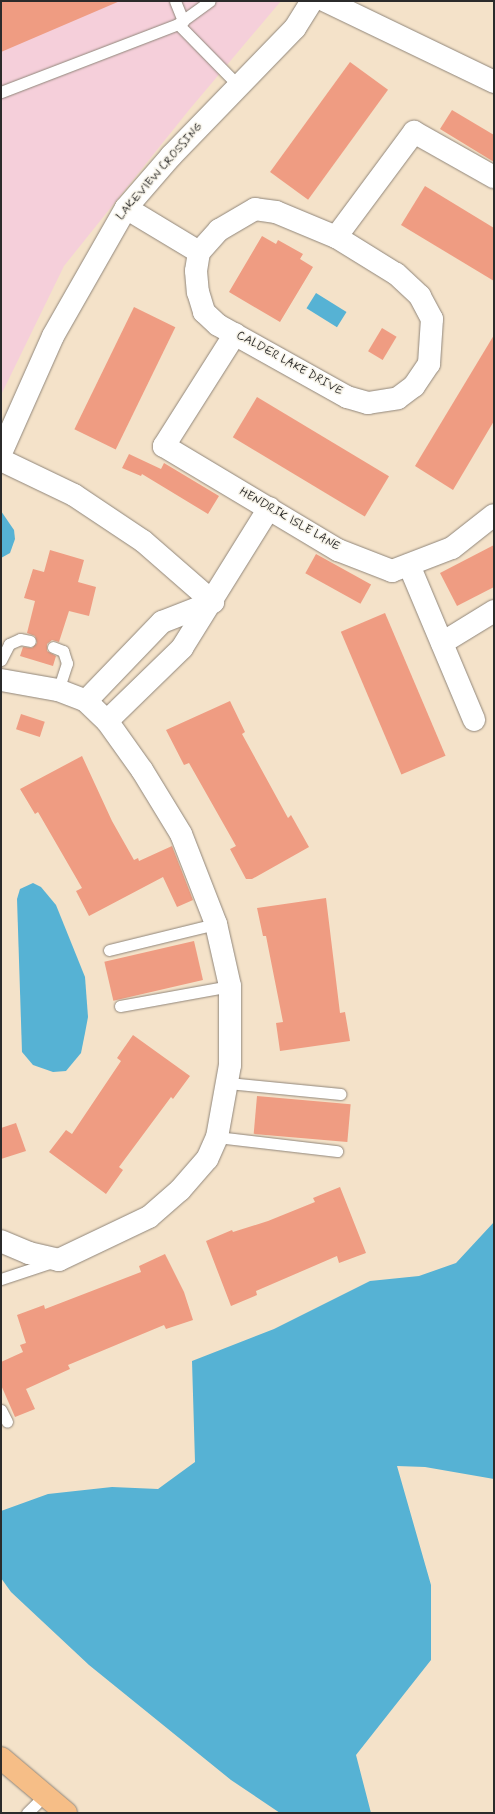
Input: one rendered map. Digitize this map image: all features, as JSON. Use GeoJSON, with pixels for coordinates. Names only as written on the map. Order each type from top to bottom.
{"type":"FeatureCollection","features":[{"type":"Feature","properties":{"kind":"highway"},"geometry":{"type":"LineString","coordinates":[[1,1758],[66,1813]]}},
{"type":"Feature","properties":{"kind":"street","name":"LAKEVIEW CROSSING"},"geometry":{"type":"LineString","coordinates":[[1,453],[53,336],[126,208],[171,156],[295,28],[312,1]]}},
{"type":"Feature","properties":{"kind":"street"},"geometry":{"type":"LineString","coordinates":[[326,1],[494,82]]}},
{"type":"Feature","properties":{"kind":"street"},"geometry":{"type":"LineString","coordinates":[[336,237],[414,132],[494,177]]}},
{"type":"Feature","properties":{"kind":"street"},"geometry":{"type":"LineString","coordinates":[[126,208],[199,252]]}},
{"type":"Feature","properties":{"kind":"street","name":"CALDER LAKE DRIVE"},"geometry":{"type":"LineString","coordinates":[[255,208],[276,212],[336,237],[396,274],[420,296],[432,319],[429,364],[414,386],[398,398],[368,403],[347,398],[218,325],[204,312],[198,292],[196,271],[199,252],[219,230],[255,208]]}},
{"type":"Feature","properties":{"kind":"street","name":"HENDRIK ISLE LANE"},"geometry":{"type":"LineString","coordinates":[[235,334],[164,446],[338,550],[392,572],[452,548],[494,515]]}},
{"type":"Feature","properties":{"kind":"street"},"geometry":{"type":"LineString","coordinates":[[1,460],[74,495],[143,541],[213,602]]}},
{"type":"Feature","properties":{"kind":"street"},"geometry":{"type":"LineString","coordinates":[[107,721],[182,648],[213,602],[269,508]]}},
{"type":"Feature","properties":{"kind":"street"},"geometry":{"type":"LineString","coordinates":[[409,565],[474,720]]}},
{"type":"Feature","properties":{"kind":"street"},"geometry":{"type":"LineString","coordinates":[[86,701],[162,622],[213,602]]}},
{"type":"Feature","properties":{"kind":"street"},"geometry":{"type":"LineString","coordinates":[[442,643],[494,611]]}},
{"type":"Feature","properties":{"kind":"street"},"geometry":{"type":"LineString","coordinates":[[1,680],[58,690],[86,701],[107,721],[142,770],[181,834],[216,924],[230,986],[228,1083],[217,1137],[207,1158],[185,1185],[149,1217],[59,1260],[5,1243]]}},
{"type":"Feature","properties":{"kind":"lane"},"geometry":{"type":"LineString","coordinates":[[175,1],[181,22],[239,86]]}},
{"type":"Feature","properties":{"kind":"lane"},"geometry":{"type":"LineString","coordinates":[[1,92],[181,22],[210,1]]}},
{"type":"Feature","properties":{"kind":"lane"},"geometry":{"type":"LineString","coordinates":[[1,660],[9,644],[20,639],[30,641]]}},
{"type":"Feature","properties":{"kind":"lane"},"geometry":{"type":"LineString","coordinates":[[53,647],[63,651],[67,663],[58,690]]}},
{"type":"Feature","properties":{"kind":"lane"},"geometry":{"type":"LineString","coordinates":[[108,950],[216,924]]}},
{"type":"Feature","properties":{"kind":"lane"},"geometry":{"type":"LineString","coordinates":[[120,1006],[230,986]]}},
{"type":"Feature","properties":{"kind":"lane"},"geometry":{"type":"LineString","coordinates":[[228,1083],[340,1094]]}},
{"type":"Feature","properties":{"kind":"lane"},"geometry":{"type":"LineString","coordinates":[[217,1137],[337,1151]]}},
{"type":"Feature","properties":{"kind":"lane"},"geometry":{"type":"LineString","coordinates":[[1,1279],[59,1260]]}},
{"type":"Feature","properties":{"kind":"lane"},"geometry":{"type":"LineString","coordinates":[[1,1410],[6,1422]]}},
{"type":"Feature","properties":{"kind":"lane"},"geometry":{"type":"LineString","coordinates":[[27,1813],[45,1795]]}},
{"type":"Feature","properties":{"kind":"shaded area"},"geometry":{"type":"Polygon","coordinates":[[[1,1],[281,1],[189,110],[64,266],[1,395],[1,1]]]}},
{"type":"Feature","properties":{"kind":"water"},"geometry":{"type":"Polygon","coordinates":[[[316,293],[347,312],[337,327],[306,308],[316,293]]]}},
{"type":"Feature","properties":{"kind":"water"},"geometry":{"type":"Polygon","coordinates":[[[1,511],[14,530],[15,539],[10,553],[1,558],[1,511]]]}},
{"type":"Feature","properties":{"kind":"water"},"geometry":{"type":"Polygon","coordinates":[[[33,883],[41,887],[56,905],[85,977],[88,1017],[81,1053],[66,1071],[53,1072],[33,1065],[22,1052],[17,899],[20,889],[33,883]]]}},
{"type":"Feature","properties":{"kind":"water"},"geometry":{"type":"Polygon","coordinates":[[[494,1222],[494,1479],[425,1467],[397,1466],[431,1585],[431,1660],[356,1755],[371,1813],[280,1813],[231,1780],[89,1665],[11,1592],[1,1578],[1,1511],[48,1494],[112,1487],[158,1489],[195,1462],[192,1361],[274,1329],[370,1281],[419,1276],[456,1263],[494,1222]]]}},
{"type":"Feature","properties":{"kind":"building"},"geometry":{"type":"Polygon","coordinates":[[[1,1],[120,1],[1,52],[1,1]]]}},
{"type":"Feature","properties":{"kind":"building"},"geometry":{"type":"Polygon","coordinates":[[[350,62],[388,90],[308,200],[270,172],[350,62]]]}},
{"type":"Feature","properties":{"kind":"building"},"geometry":{"type":"Polygon","coordinates":[[[452,110],[494,135],[494,162],[440,129],[452,110]]]}},
{"type":"Feature","properties":{"kind":"building"},"geometry":{"type":"Polygon","coordinates":[[[425,186],[494,228],[494,281],[401,225],[425,186]]]}},
{"type":"Feature","properties":{"kind":"building"},"geometry":{"type":"Polygon","coordinates":[[[262,236],[276,244],[278,240],[303,254],[300,259],[313,267],[280,322],[229,292],[262,236]]]}},
{"type":"Feature","properties":{"kind":"building"},"geometry":{"type":"Polygon","coordinates":[[[134,307],[175,327],[116,449],[74,429],[134,307]]]}},
{"type":"Feature","properties":{"kind":"building"},"geometry":{"type":"Polygon","coordinates":[[[382,328],[397,337],[383,360],[368,351],[382,328]]]}},
{"type":"Feature","properties":{"kind":"building"},"geometry":{"type":"Polygon","coordinates":[[[494,335],[494,421],[453,490],[415,466],[494,335]]]}},
{"type":"Feature","properties":{"kind":"building"},"geometry":{"type":"Polygon","coordinates":[[[257,397],[389,476],[365,517],[233,437],[257,397]]]}},
{"type":"Feature","properties":{"kind":"building"},"geometry":{"type":"Polygon","coordinates":[[[129,454],[161,469],[164,463],[219,496],[208,514],[142,474],[141,476],[122,468],[129,454]]]}},
{"type":"Feature","properties":{"kind":"building"},"geometry":{"type":"Polygon","coordinates":[[[494,545],[494,587],[457,606],[440,573],[494,545]]]}},
{"type":"Feature","properties":{"kind":"building"},"geometry":{"type":"Polygon","coordinates":[[[50,550],[84,560],[78,582],[96,587],[89,616],[69,611],[59,642],[52,640],[47,644],[47,651],[56,656],[53,666],[20,656],[23,647],[32,648],[37,643],[35,636],[27,633],[35,601],[24,598],[33,569],[44,572],[50,550]]]}},
{"type":"Feature","properties":{"kind":"building"},"geometry":{"type":"Polygon","coordinates":[[[316,554],[371,585],[360,604],[305,573],[316,554]]]}},
{"type":"Feature","properties":{"kind":"building"},"geometry":{"type":"Polygon","coordinates":[[[385,613],[446,756],[401,774],[341,632],[385,613]]]}},
{"type":"Feature","properties":{"kind":"building"},"geometry":{"type":"Polygon","coordinates":[[[230,701],[245,732],[242,734],[288,818],[291,815],[309,847],[252,879],[246,879],[230,849],[236,846],[189,763],[184,765],[166,730],[230,701]]]}},
{"type":"Feature","properties":{"kind":"building"},"geometry":{"type":"Polygon","coordinates":[[[21,714],[45,722],[40,737],[16,729],[21,714]]]}},
{"type":"Feature","properties":{"kind":"building"},"geometry":{"type":"Polygon","coordinates":[[[82,756],[112,821],[134,860],[138,858],[139,861],[172,846],[193,900],[177,907],[163,877],[89,916],[76,891],[82,888],[38,812],[35,814],[20,789],[82,756]]]}},
{"type":"Feature","properties":{"kind":"building"},"geometry":{"type":"Polygon","coordinates":[[[326,898],[340,1013],[345,1012],[350,1041],[280,1051],[276,1023],[283,1022],[266,936],[263,936],[257,908],[326,898]]]}},
{"type":"Feature","properties":{"kind":"building"},"geometry":{"type":"Polygon","coordinates":[[[194,941],[203,980],[113,1001],[104,962],[194,941]]]}},
{"type":"Feature","properties":{"kind":"building"},"geometry":{"type":"Polygon","coordinates":[[[133,1035],[190,1076],[173,1099],[171,1097],[119,1167],[123,1170],[106,1194],[49,1152],[66,1130],[72,1134],[121,1061],[117,1058],[133,1035]]]}},
{"type":"Feature","properties":{"kind":"building"},"geometry":{"type":"Polygon","coordinates":[[[257,1096],[351,1104],[347,1142],[254,1134],[257,1096]]]}},
{"type":"Feature","properties":{"kind":"building"},"geometry":{"type":"Polygon","coordinates":[[[16,1123],[26,1151],[1,1159],[1,1128],[16,1123]]]}},
{"type":"Feature","properties":{"kind":"building"},"geometry":{"type":"Polygon","coordinates":[[[340,1187],[366,1253],[339,1263],[337,1256],[256,1291],[257,1295],[231,1306],[206,1241],[232,1230],[233,1232],[268,1221],[315,1202],[313,1198],[340,1187]]]}},
{"type":"Feature","properties":{"kind":"building"},"geometry":{"type":"Polygon","coordinates":[[[165,1254],[184,1292],[193,1320],[166,1329],[164,1325],[68,1365],[70,1369],[26,1389],[35,1409],[15,1417],[1,1385],[1,1362],[23,1352],[20,1345],[26,1343],[17,1315],[44,1305],[45,1309],[141,1272],[139,1266],[165,1254]]]}}]}
